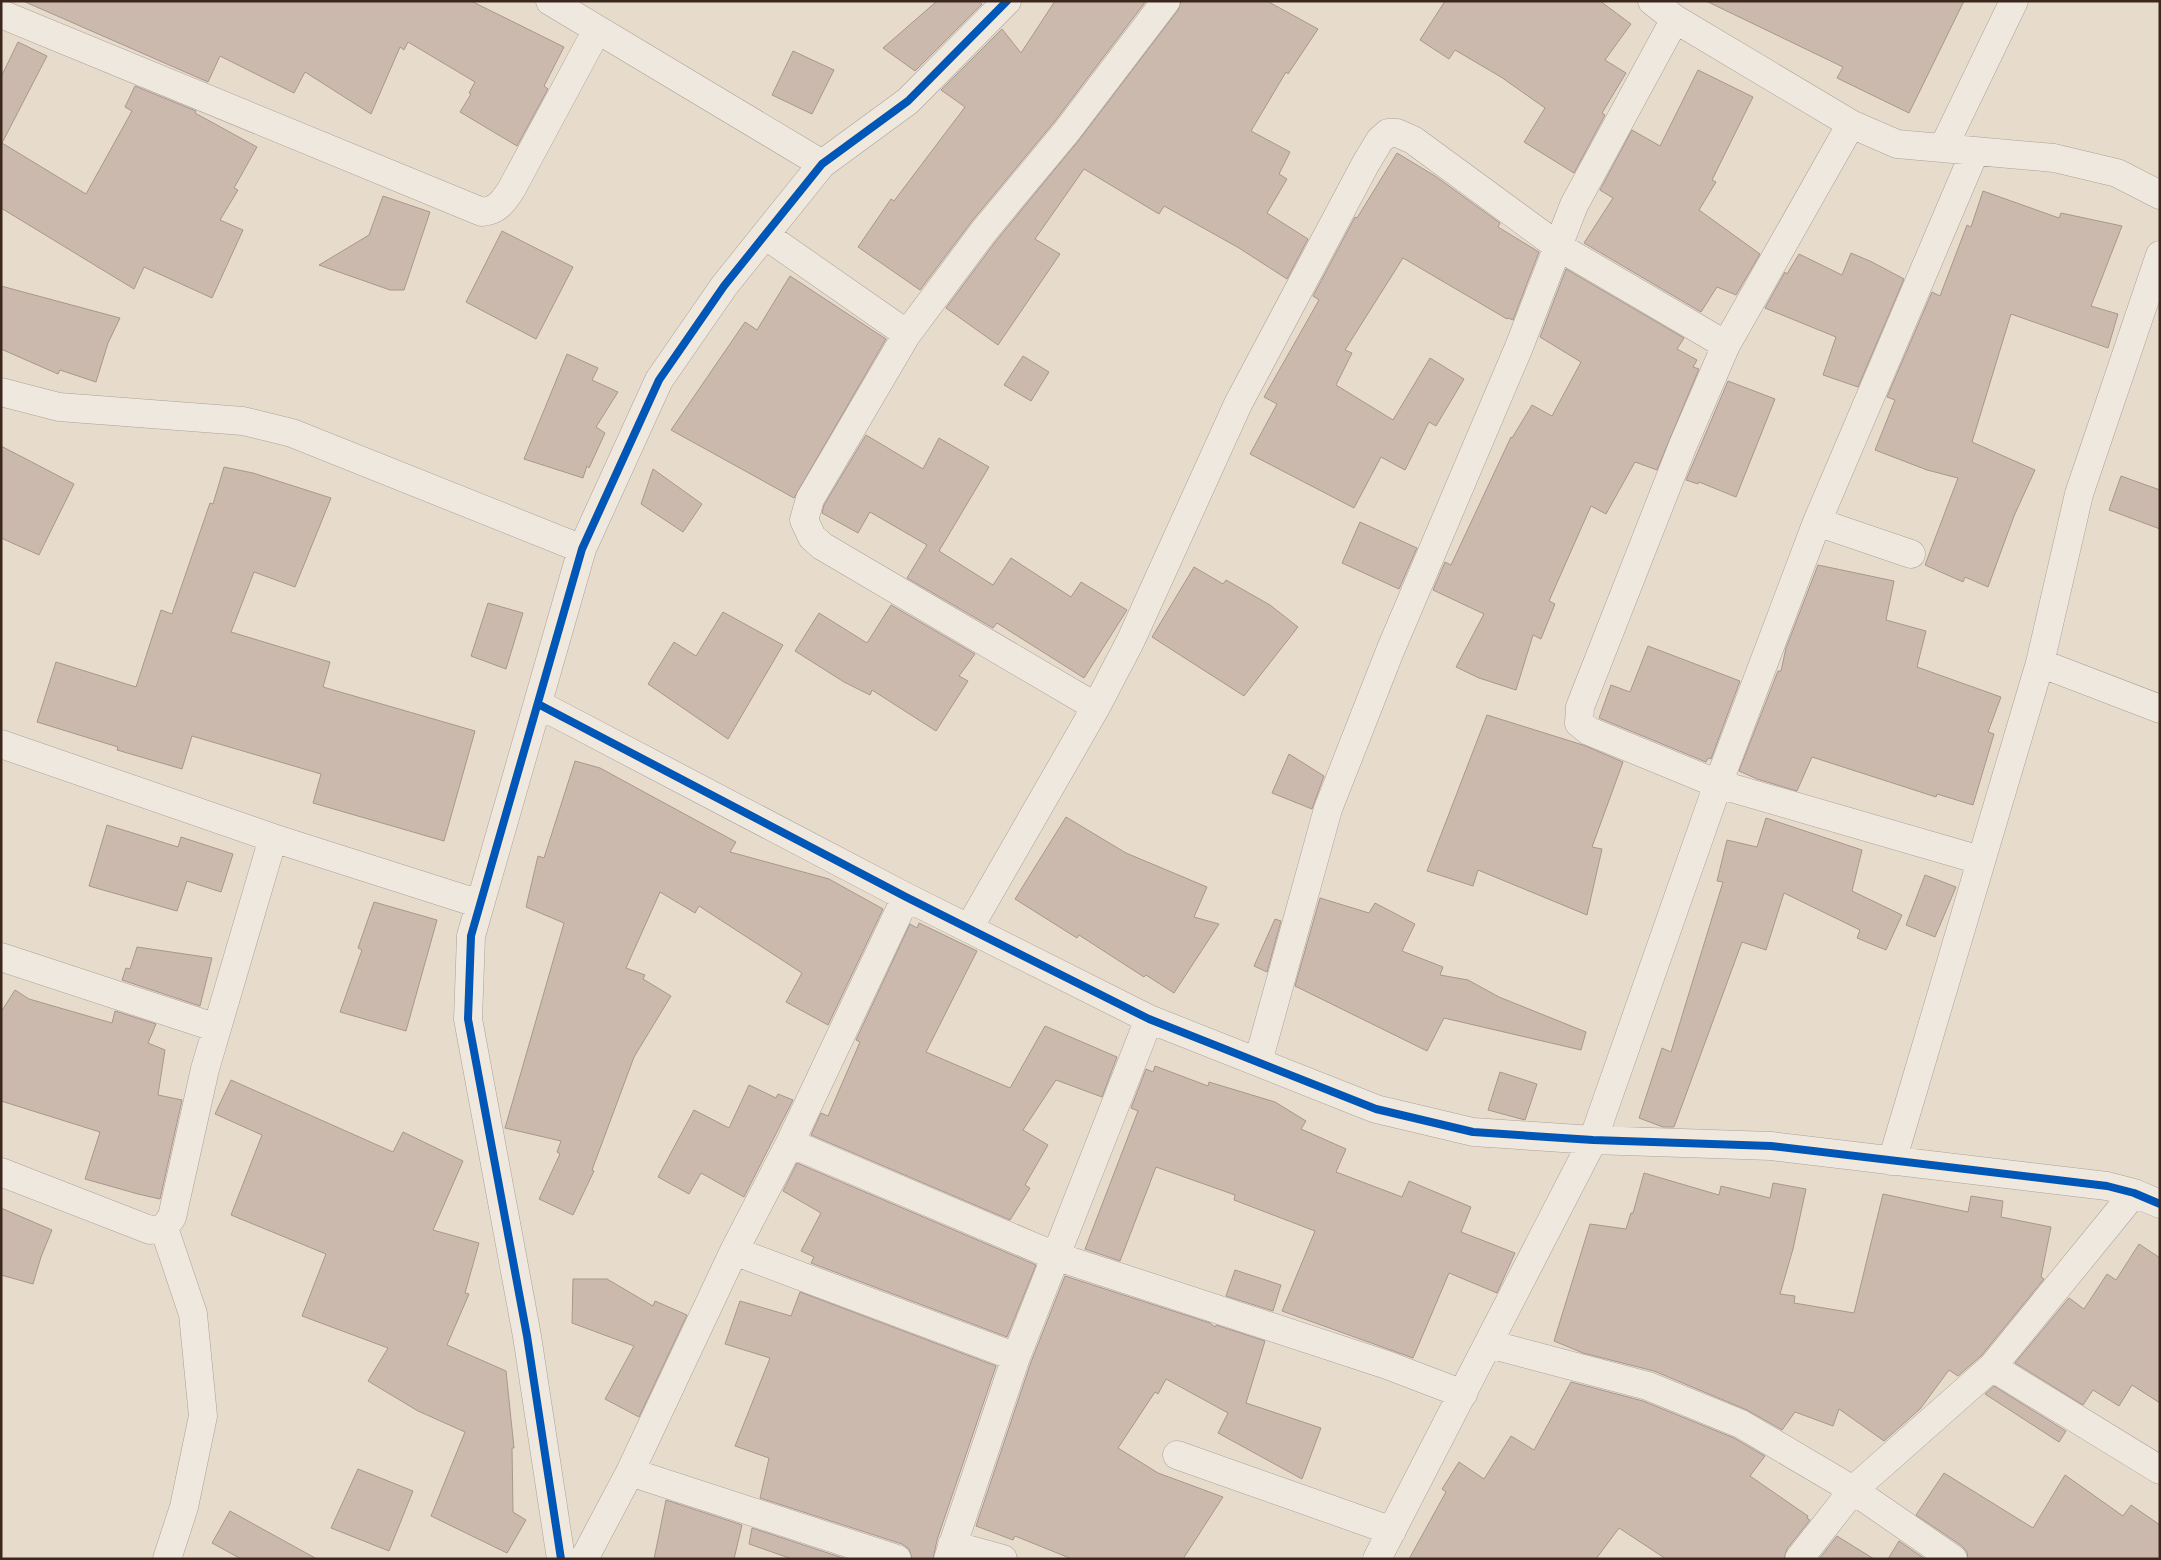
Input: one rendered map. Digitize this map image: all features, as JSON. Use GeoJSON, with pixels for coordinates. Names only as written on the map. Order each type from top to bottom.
{"type":"FeatureCollection","features":[{"type":"Feature","properties":{"kind":"street"},"geometry":{"type":"LineString","coordinates":[[550,1],[822,164]]}},
{"type":"Feature","properties":{"kind":"street"},"geometry":{"type":"LineString","coordinates":[[561,1559],[527,1336],[468,1020],[471,936],[480,904],[582,549],[659,380],[724,286],[822,164],[908,101],[1007,1]]}},
{"type":"Feature","properties":{"kind":"street"},"geometry":{"type":"LineString","coordinates":[[1096,707],[831,551],[812,537],[804,520],[810,499],[907,334],[984,231],[1067,131],[1166,1]]}},
{"type":"Feature","properties":{"kind":"street"},"geometry":{"type":"LineString","coordinates":[[1652,1],[1675,19],[1851,124],[1897,144],[2054,158],[2117,172],[2160,195]]}},
{"type":"Feature","properties":{"kind":"street"},"geometry":{"type":"LineString","coordinates":[[1943,148],[2014,1]]}},
{"type":"Feature","properties":{"kind":"street"},"geometry":{"type":"LineString","coordinates":[[1,14],[482,212],[492,211],[502,202],[510,190],[598,30]]}},
{"type":"Feature","properties":{"kind":"street"},"geometry":{"type":"LineString","coordinates":[[1258,1062],[1328,809],[1390,651],[1515,356],[1574,205],[1675,19]]}},
{"type":"Feature","properties":{"kind":"street"},"geometry":{"type":"LineString","coordinates":[[1851,124],[1726,346],[1683,445],[1587,689],[1580,707],[1579,722],[1589,731],[1718,784],[1980,860]]}},
{"type":"Feature","properties":{"kind":"street"},"geometry":{"type":"LineString","coordinates":[[969,928],[1096,707],[1131,640],[1238,404],[1283,317],[1380,140],[1388,133],[1397,133],[1413,140],[1558,247],[1726,346]]}},
{"type":"Feature","properties":{"kind":"street"},"geometry":{"type":"LineString","coordinates":[[1377,1559],[1593,1140],[1718,784],[1817,522],[1975,151]]}},
{"type":"Feature","properties":{"kind":"street"},"geometry":{"type":"LineString","coordinates":[[766,235],[907,334]]}},
{"type":"Feature","properties":{"kind":"street"},"geometry":{"type":"LineString","coordinates":[[1892,1161],[2040,663],[2078,494],[2160,255]]}},
{"type":"Feature","properties":{"kind":"street"},"geometry":{"type":"LineString","coordinates":[[1,392],[59,407],[243,421],[292,433],[582,549]]}},
{"type":"Feature","properties":{"kind":"street"},"geometry":{"type":"LineString","coordinates":[[1817,522],[1911,554]]}},
{"type":"Feature","properties":{"kind":"street"},"geometry":{"type":"LineString","coordinates":[[2040,663],[2160,709]]}},
{"type":"Feature","properties":{"kind":"street"},"geometry":{"type":"LineString","coordinates":[[538,704],[906,897],[1149,1019],[1376,1109],[1473,1132],[1593,1140],[1771,1146],[2106,1186],[2134,1192],[2160,1204]]}},
{"type":"Feature","properties":{"kind":"street"},"geometry":{"type":"LineString","coordinates":[[1,744],[273,838],[480,904]]}},
{"type":"Feature","properties":{"kind":"street"},"geometry":{"type":"LineString","coordinates":[[1,1172],[150,1230],[164,1228],[172,1217],[205,1069],[273,838]]}},
{"type":"Feature","properties":{"kind":"street"},"geometry":{"type":"LineString","coordinates":[[584,1559],[630,1472],[734,1251],[790,1143],[906,897]]}},
{"type":"Feature","properties":{"kind":"street"},"geometry":{"type":"LineString","coordinates":[[1,957],[217,1028]]}},
{"type":"Feature","properties":{"kind":"street"},"geometry":{"type":"LineString","coordinates":[[1003,1559],[950,1552],[1016,1357],[1149,1019]]}},
{"type":"Feature","properties":{"kind":"street"},"geometry":{"type":"LineString","coordinates":[[790,1143],[1055,1256],[1387,1365],[1463,1394]]}},
{"type":"Feature","properties":{"kind":"street"},"geometry":{"type":"LineString","coordinates":[[1799,1559],[1853,1490],[1992,1367],[2134,1192]]}},
{"type":"Feature","properties":{"kind":"street"},"geometry":{"type":"LineString","coordinates":[[164,1228],[193,1314],[203,1416],[184,1507],[167,1559]]}},
{"type":"Feature","properties":{"kind":"street"},"geometry":{"type":"LineString","coordinates":[[734,1251],[1016,1357]]}},
{"type":"Feature","properties":{"kind":"street"},"geometry":{"type":"LineString","coordinates":[[1489,1344],[1648,1386],[1741,1424],[1853,1490],[1953,1559]]}},
{"type":"Feature","properties":{"kind":"street"},"geometry":{"type":"LineString","coordinates":[[1992,1367],[2160,1470]]}},
{"type":"Feature","properties":{"kind":"street"},"geometry":{"type":"LineString","coordinates":[[1177,1456],[1392,1531]]}},
{"type":"Feature","properties":{"kind":"street"},"geometry":{"type":"LineString","coordinates":[[630,1472],[897,1559]]}},
{"type":"Feature","properties":{"kind":"building"},"geometry":{"type":"Polygon","coordinates":[[[23,1],[471,1],[564,47],[544,86],[548,89],[517,146],[460,112],[471,94],[469,93],[475,82],[408,42],[404,50],[400,47],[371,114],[305,72],[294,93],[220,56],[208,82],[23,1]]]}},
{"type":"Feature","properties":{"kind":"building"},"geometry":{"type":"Polygon","coordinates":[[[937,1],[979,1],[982,4],[915,71],[883,48],[937,1]]]}},
{"type":"Feature","properties":{"kind":"building"},"geometry":{"type":"Polygon","coordinates":[[[1055,1],[1146,1],[1055,121],[972,221],[920,290],[858,247],[891,199],[894,201],[965,107],[941,90],[1002,29],[1021,53],[1055,1]]]}},
{"type":"Feature","properties":{"kind":"building"},"geometry":{"type":"Polygon","coordinates":[[[1181,1],[1267,1],[1318,29],[1288,74],[1286,72],[1251,131],[1290,152],[1279,174],[1287,179],[1267,213],[1308,239],[1287,279],[1239,248],[1164,206],[1159,214],[1084,169],[1035,239],[1060,254],[998,345],[946,308],[996,241],[1079,140],[1178,10],[1181,1]]]}},
{"type":"Feature","properties":{"kind":"building"},"geometry":{"type":"Polygon","coordinates":[[[1445,1],[1600,1],[1631,24],[1605,60],[1626,73],[1602,113],[1605,115],[1574,173],[1524,142],[1545,108],[1501,77],[1455,50],[1449,59],[1420,40],[1445,1]]]}},
{"type":"Feature","properties":{"kind":"building"},"geometry":{"type":"Polygon","coordinates":[[[1706,1],[1964,1],[1909,113],[1837,78],[1843,67],[1706,1]]]}},
{"type":"Feature","properties":{"kind":"building"},"geometry":{"type":"Polygon","coordinates":[[[18,42],[47,56],[2,143],[86,194],[132,111],[125,107],[135,86],[196,111],[195,113],[257,147],[234,188],[238,190],[220,220],[243,230],[212,298],[144,267],[134,289],[1,208],[1,77],[18,42]]]}},
{"type":"Feature","properties":{"kind":"building"},"geometry":{"type":"Polygon","coordinates":[[[793,51],[834,70],[812,114],[772,95],[793,51]]]}},
{"type":"Feature","properties":{"kind":"building"},"geometry":{"type":"Polygon","coordinates":[[[1698,70],[1753,97],[1712,180],[1716,182],[1699,210],[1760,254],[1736,295],[1717,287],[1701,312],[1584,243],[1613,198],[1600,190],[1632,130],[1660,146],[1698,70]]]}},
{"type":"Feature","properties":{"kind":"building"},"geometry":{"type":"Polygon","coordinates":[[[1397,153],[1435,176],[1500,223],[1498,227],[1539,252],[1513,320],[1507,319],[1403,258],[1345,350],[1352,353],[1336,385],[1393,420],[1430,358],[1464,379],[1436,426],[1429,422],[1405,470],[1381,457],[1354,508],[1250,454],[1277,404],[1264,397],[1319,300],[1313,296],[1355,217],[1357,218],[1397,153]]]}},
{"type":"Feature","properties":{"kind":"building"},"geometry":{"type":"Polygon","coordinates":[[[1983,191],[2059,218],[2061,213],[2122,226],[2091,306],[2118,314],[2108,348],[2011,314],[1972,442],[2035,470],[2014,516],[1988,587],[1965,577],[1963,582],[1925,565],[1958,478],[1927,470],[1875,450],[1895,400],[1887,397],[1932,292],[1940,296],[1967,225],[1971,227],[1983,191]]]}},
{"type":"Feature","properties":{"kind":"building"},"geometry":{"type":"Polygon","coordinates":[[[383,196],[430,212],[404,290],[390,290],[319,265],[369,235],[383,196]]]}},
{"type":"Feature","properties":{"kind":"building"},"geometry":{"type":"Polygon","coordinates":[[[502,231],[573,267],[536,339],[466,302],[502,231]]]}},
{"type":"Feature","properties":{"kind":"building"},"geometry":{"type":"Polygon","coordinates":[[[1851,253],[1904,279],[1858,387],[1823,375],[1836,337],[1765,308],[1785,272],[1787,274],[1799,254],[1842,275],[1851,253]]]}},
{"type":"Feature","properties":{"kind":"building"},"geometry":{"type":"Polygon","coordinates":[[[1566,269],[1684,338],[1677,349],[1697,360],[1693,367],[1699,369],[1657,470],[1635,462],[1606,514],[1591,506],[1549,601],[1555,604],[1541,639],[1533,635],[1516,690],[1479,678],[1456,667],[1484,614],[1433,590],[1445,562],[1451,565],[1511,437],[1532,405],[1552,416],[1581,362],[1540,337],[1566,269]]]}},
{"type":"Feature","properties":{"kind":"building"},"geometry":{"type":"Polygon","coordinates":[[[790,276],[886,339],[794,498],[671,430],[745,322],[757,330],[790,276]]]}},
{"type":"Feature","properties":{"kind":"building"},"geometry":{"type":"Polygon","coordinates":[[[1,286],[120,318],[108,343],[96,382],[60,370],[58,374],[1,349],[1,286]]]}},
{"type":"Feature","properties":{"kind":"building"},"geometry":{"type":"Polygon","coordinates":[[[567,354],[598,368],[592,380],[618,392],[596,427],[605,433],[589,468],[587,466],[583,478],[524,459],[567,354]]]}},
{"type":"Feature","properties":{"kind":"building"},"geometry":{"type":"Polygon","coordinates":[[[1023,356],[1049,372],[1031,401],[1004,385],[1023,356]]]}},
{"type":"Feature","properties":{"kind":"building"},"geometry":{"type":"Polygon","coordinates":[[[1728,381],[1775,399],[1736,497],[1699,482],[1698,484],[1686,480],[1728,381]]]}},
{"type":"Feature","properties":{"kind":"building"},"geometry":{"type":"Polygon","coordinates":[[[866,435],[923,469],[939,438],[989,467],[939,551],[993,585],[1011,558],[1071,597],[1081,582],[1127,610],[1084,678],[997,623],[993,628],[907,578],[927,545],[870,512],[858,533],[822,513],[824,505],[866,435]]]}},
{"type":"Feature","properties":{"kind":"building"},"geometry":{"type":"Polygon","coordinates":[[[1,446],[74,484],[39,555],[1,538],[1,446]]]}},
{"type":"Feature","properties":{"kind":"building"},"geometry":{"type":"Polygon","coordinates":[[[224,467],[253,473],[331,498],[295,587],[254,572],[231,632],[330,662],[323,687],[475,731],[444,841],[313,803],[321,774],[192,736],[182,769],[117,750],[118,747],[37,722],[56,662],[136,687],[161,610],[172,614],[210,503],[213,504],[224,467]]]}},
{"type":"Feature","properties":{"kind":"building"},"geometry":{"type":"Polygon","coordinates":[[[653,469],[702,504],[683,532],[641,504],[653,469]]]}},
{"type":"Feature","properties":{"kind":"building"},"geometry":{"type":"Polygon","coordinates":[[[2121,476],[2160,490],[2160,529],[2109,510],[2121,476]]]}},
{"type":"Feature","properties":{"kind":"building"},"geometry":{"type":"Polygon","coordinates":[[[1360,522],[1417,548],[1399,589],[1342,563],[1360,522]]]}},
{"type":"Feature","properties":{"kind":"building"},"geometry":{"type":"Polygon","coordinates":[[[1818,565],[1894,581],[1886,620],[1926,631],[1917,667],[2001,697],[1988,732],[1994,734],[1973,805],[1937,794],[1936,797],[1812,757],[1797,791],[1757,779],[1739,771],[1778,671],[1781,671],[1786,648],[1818,565]]]}},
{"type":"Feature","properties":{"kind":"building"},"geometry":{"type":"Polygon","coordinates":[[[1194,567],[1223,584],[1226,580],[1270,605],[1298,627],[1244,696],[1152,637],[1194,567]]]}},
{"type":"Feature","properties":{"kind":"building"},"geometry":{"type":"Polygon","coordinates":[[[488,603],[523,613],[506,669],[471,656],[488,603]]]}},
{"type":"Feature","properties":{"kind":"building"},"geometry":{"type":"Polygon","coordinates":[[[891,605],[975,654],[959,676],[968,681],[936,731],[872,690],[870,695],[844,682],[795,651],[819,613],[867,643],[891,605]]]}},
{"type":"Feature","properties":{"kind":"building"},"geometry":{"type":"Polygon","coordinates":[[[723,612],[783,645],[728,739],[648,684],[674,642],[696,656],[723,612]]]}},
{"type":"Feature","properties":{"kind":"building"},"geometry":{"type":"Polygon","coordinates":[[[1648,646],[1740,681],[1711,759],[1708,758],[1706,762],[1599,718],[1611,685],[1630,692],[1648,646]]]}},
{"type":"Feature","properties":{"kind":"building"},"geometry":{"type":"Polygon","coordinates":[[[1487,715],[1583,745],[1623,762],[1592,847],[1602,849],[1587,915],[1478,870],[1473,886],[1427,871],[1487,715]]]}},
{"type":"Feature","properties":{"kind":"building"},"geometry":{"type":"Polygon","coordinates":[[[1289,754],[1324,776],[1312,809],[1272,793],[1289,754]]]}},
{"type":"Feature","properties":{"kind":"building"},"geometry":{"type":"Polygon","coordinates":[[[575,761],[600,768],[736,842],[730,852],[829,879],[883,909],[828,1025],[786,1002],[802,973],[699,906],[695,913],[660,892],[626,968],[645,975],[643,979],[671,996],[634,1057],[592,1170],[594,1171],[573,1215],[539,1199],[560,1154],[557,1152],[561,1141],[505,1128],[564,923],[526,907],[538,856],[544,858],[575,761]]]}},
{"type":"Feature","properties":{"kind":"building"},"geometry":{"type":"Polygon","coordinates":[[[1066,817],[1126,853],[1207,887],[1194,917],[1219,924],[1174,993],[1146,975],[1144,977],[1079,935],[1077,938],[1015,899],[1066,817]]]}},
{"type":"Feature","properties":{"kind":"building"},"geometry":{"type":"Polygon","coordinates":[[[1766,818],[1862,850],[1852,891],[1902,915],[1886,950],[1857,938],[1860,930],[1784,893],[1766,950],[1742,942],[1674,1127],[1663,1127],[1639,1118],[1662,1048],[1671,1052],[1723,882],[1717,881],[1727,840],[1757,847],[1766,818]]]}},
{"type":"Feature","properties":{"kind":"building"},"geometry":{"type":"Polygon","coordinates":[[[107,825],[178,847],[181,837],[233,854],[221,892],[187,881],[177,911],[89,886],[107,825]]]}},
{"type":"Feature","properties":{"kind":"building"},"geometry":{"type":"Polygon","coordinates":[[[1925,875],[1956,887],[1935,937],[1906,925],[1925,875]]]}},
{"type":"Feature","properties":{"kind":"building"},"geometry":{"type":"Polygon","coordinates":[[[1320,898],[1369,913],[1375,903],[1415,924],[1402,951],[1443,967],[1440,975],[1468,980],[1499,997],[1586,1032],[1581,1050],[1444,1018],[1427,1051],[1295,986],[1320,898]]]}},
{"type":"Feature","properties":{"kind":"building"},"geometry":{"type":"Polygon","coordinates":[[[374,902],[437,920],[406,1031],[340,1012],[362,950],[358,948],[374,902]]]}},
{"type":"Feature","properties":{"kind":"building"},"geometry":{"type":"Polygon","coordinates":[[[1275,919],[1281,921],[1267,972],[1254,966],[1275,919]]]}},
{"type":"Feature","properties":{"kind":"building"},"geometry":{"type":"Polygon","coordinates":[[[919,923],[977,951],[926,1052],[1010,1088],[1045,1026],[1117,1057],[1102,1097],[1056,1080],[1023,1130],[1048,1145],[1025,1185],[1030,1188],[1010,1220],[811,1135],[821,1113],[828,1116],[860,1042],[856,1040],[910,924],[917,928],[919,923]]]}},
{"type":"Feature","properties":{"kind":"building"},"geometry":{"type":"Polygon","coordinates":[[[137,947],[212,958],[200,1006],[122,980],[126,968],[130,969],[137,947]]]}},
{"type":"Feature","properties":{"kind":"building"},"geometry":{"type":"Polygon","coordinates":[[[15,990],[29,999],[112,1023],[115,1011],[156,1024],[148,1043],[165,1050],[158,1095],[182,1100],[160,1199],[85,1179],[100,1132],[1,1101],[1,1012],[15,990]]]}},
{"type":"Feature","properties":{"kind":"building"},"geometry":{"type":"Polygon","coordinates":[[[1155,1066],[1208,1086],[1209,1082],[1275,1102],[1306,1121],[1301,1129],[1346,1149],[1336,1172],[1402,1197],[1409,1181],[1471,1207],[1461,1232],[1515,1253],[1497,1293],[1449,1273],[1413,1358],[1282,1311],[1315,1231],[1234,1200],[1235,1195],[1156,1167],[1120,1261],[1085,1249],[1138,1111],[1131,1108],[1146,1069],[1153,1072],[1155,1066]]]}},
{"type":"Feature","properties":{"kind":"building"},"geometry":{"type":"Polygon","coordinates":[[[1500,1072],[1537,1084],[1525,1120],[1488,1110],[1500,1072]]]}},
{"type":"Feature","properties":{"kind":"building"},"geometry":{"type":"Polygon","coordinates":[[[231,1080],[393,1152],[403,1132],[463,1161],[433,1230],[479,1243],[465,1293],[469,1294],[447,1345],[506,1371],[514,1448],[512,1448],[513,1512],[526,1520],[507,1553],[431,1516],[465,1432],[418,1411],[368,1381],[388,1348],[302,1316],[326,1254],[231,1215],[262,1135],[215,1114],[231,1080]]]}},
{"type":"Feature","properties":{"kind":"building"},"geometry":{"type":"Polygon","coordinates":[[[749,1085],[776,1098],[778,1094],[793,1100],[744,1197],[701,1173],[689,1194],[658,1177],[694,1110],[729,1128],[749,1085]]]}},
{"type":"Feature","properties":{"kind":"building"},"geometry":{"type":"Polygon","coordinates":[[[797,1163],[1036,1265],[1007,1337],[811,1263],[814,1257],[801,1251],[821,1213],[783,1191],[797,1163]]]}},
{"type":"Feature","properties":{"kind":"building"},"geometry":{"type":"Polygon","coordinates":[[[1644,1173],[1719,1195],[1721,1186],[1770,1198],[1773,1183],[1806,1189],[1793,1249],[1780,1294],[1795,1296],[1794,1303],[1854,1313],[1883,1194],[1968,1212],[1971,1196],[2003,1201],[2001,1217],[2051,1227],[2041,1277],[2044,1279],[1981,1356],[1958,1376],[1949,1370],[1920,1409],[1884,1441],[1839,1409],[1833,1426],[1795,1412],[1782,1430],[1747,1410],[1654,1371],[1583,1353],[1554,1341],[1590,1224],[1626,1229],[1631,1213],[1633,1213],[1644,1173]]]}},
{"type":"Feature","properties":{"kind":"building"},"geometry":{"type":"Polygon","coordinates":[[[1,1208],[52,1230],[33,1284],[1,1275],[1,1208]]]}},
{"type":"Feature","properties":{"kind":"building"},"geometry":{"type":"Polygon","coordinates":[[[2139,1244],[2160,1258],[2160,1403],[2132,1385],[2119,1406],[2093,1390],[2083,1405],[2015,1363],[2069,1298],[2084,1309],[2107,1274],[2116,1280],[2139,1244]]]}},
{"type":"Feature","properties":{"kind":"building"},"geometry":{"type":"Polygon","coordinates":[[[1235,1270],[1281,1285],[1273,1311],[1226,1296],[1235,1270]]]}},
{"type":"Feature","properties":{"kind":"building"},"geometry":{"type":"Polygon","coordinates":[[[1065,1276],[1210,1323],[1215,1327],[1216,1325],[1265,1341],[1246,1403],[1321,1428],[1302,1479],[1218,1433],[1228,1413],[1166,1379],[1158,1394],[1155,1392],[1118,1448],[1158,1473],[1223,1497],[1183,1559],[1072,1559],[1015,1536],[1013,1540],[976,1526],[1031,1362],[1065,1276]]]}},
{"type":"Feature","properties":{"kind":"building"},"geometry":{"type":"Polygon","coordinates":[[[573,1279],[607,1279],[653,1306],[655,1301],[687,1315],[639,1417],[605,1399],[634,1346],[572,1323],[573,1279]]]}},
{"type":"Feature","properties":{"kind":"building"},"geometry":{"type":"Polygon","coordinates":[[[800,1292],[996,1366],[937,1540],[933,1559],[912,1559],[909,1549],[902,1544],[760,1498],[769,1458],[735,1446],[770,1358],[725,1344],[740,1301],[791,1316],[800,1292]]]}},
{"type":"Feature","properties":{"kind":"building"},"geometry":{"type":"Polygon","coordinates":[[[1571,1382],[1643,1401],[1734,1438],[1765,1456],[1750,1476],[1808,1516],[1807,1518],[1810,1520],[1787,1549],[1784,1559],[1666,1559],[1619,1528],[1596,1559],[1409,1559],[1446,1492],[1442,1489],[1459,1462],[1484,1479],[1511,1436],[1534,1450],[1571,1382]]]}},
{"type":"Feature","properties":{"kind":"building"},"geometry":{"type":"Polygon","coordinates":[[[1994,1386],[2066,1431],[2059,1442],[1985,1394],[1994,1386]]]}},
{"type":"Feature","properties":{"kind":"building"},"geometry":{"type":"Polygon","coordinates":[[[358,1469],[413,1491],[389,1551],[331,1528],[358,1469]]]}},
{"type":"Feature","properties":{"kind":"building"},"geometry":{"type":"Polygon","coordinates":[[[1944,1473],[2033,1528],[2065,1475],[2123,1516],[2131,1505],[2160,1525],[2160,1559],[1968,1559],[1967,1552],[1962,1546],[1916,1515],[1944,1473]]]}},
{"type":"Feature","properties":{"kind":"building"},"geometry":{"type":"Polygon","coordinates":[[[666,1500],[742,1525],[734,1559],[654,1559],[666,1500]]]}},
{"type":"Feature","properties":{"kind":"building"},"geometry":{"type":"Polygon","coordinates":[[[230,1511],[317,1559],[241,1559],[212,1543],[230,1511]]]}},
{"type":"Feature","properties":{"kind":"building"},"geometry":{"type":"Polygon","coordinates":[[[752,1528],[846,1559],[792,1559],[749,1544],[752,1528]]]}},
{"type":"Feature","properties":{"kind":"building"},"geometry":{"type":"Polygon","coordinates":[[[1837,1536],[1874,1559],[1819,1559],[1837,1536]]]}},
{"type":"Feature","properties":{"kind":"building"},"geometry":{"type":"Polygon","coordinates":[[[1899,1541],[1925,1559],[1888,1559],[1899,1541]]]}},
{"type":"Feature","properties":{"kind":"cycle path"},"geometry":{"type":"LineString","coordinates":[[561,1559],[527,1336],[468,1019],[471,936],[582,549],[659,380],[724,286],[822,164],[908,101],[1007,1]]}},
{"type":"Feature","properties":{"kind":"cycle path"},"geometry":{"type":"LineString","coordinates":[[538,704],[906,897],[1149,1019],[1376,1109],[1473,1132],[1593,1140],[1771,1146],[2107,1186],[2134,1193],[2160,1204]]}}]}
